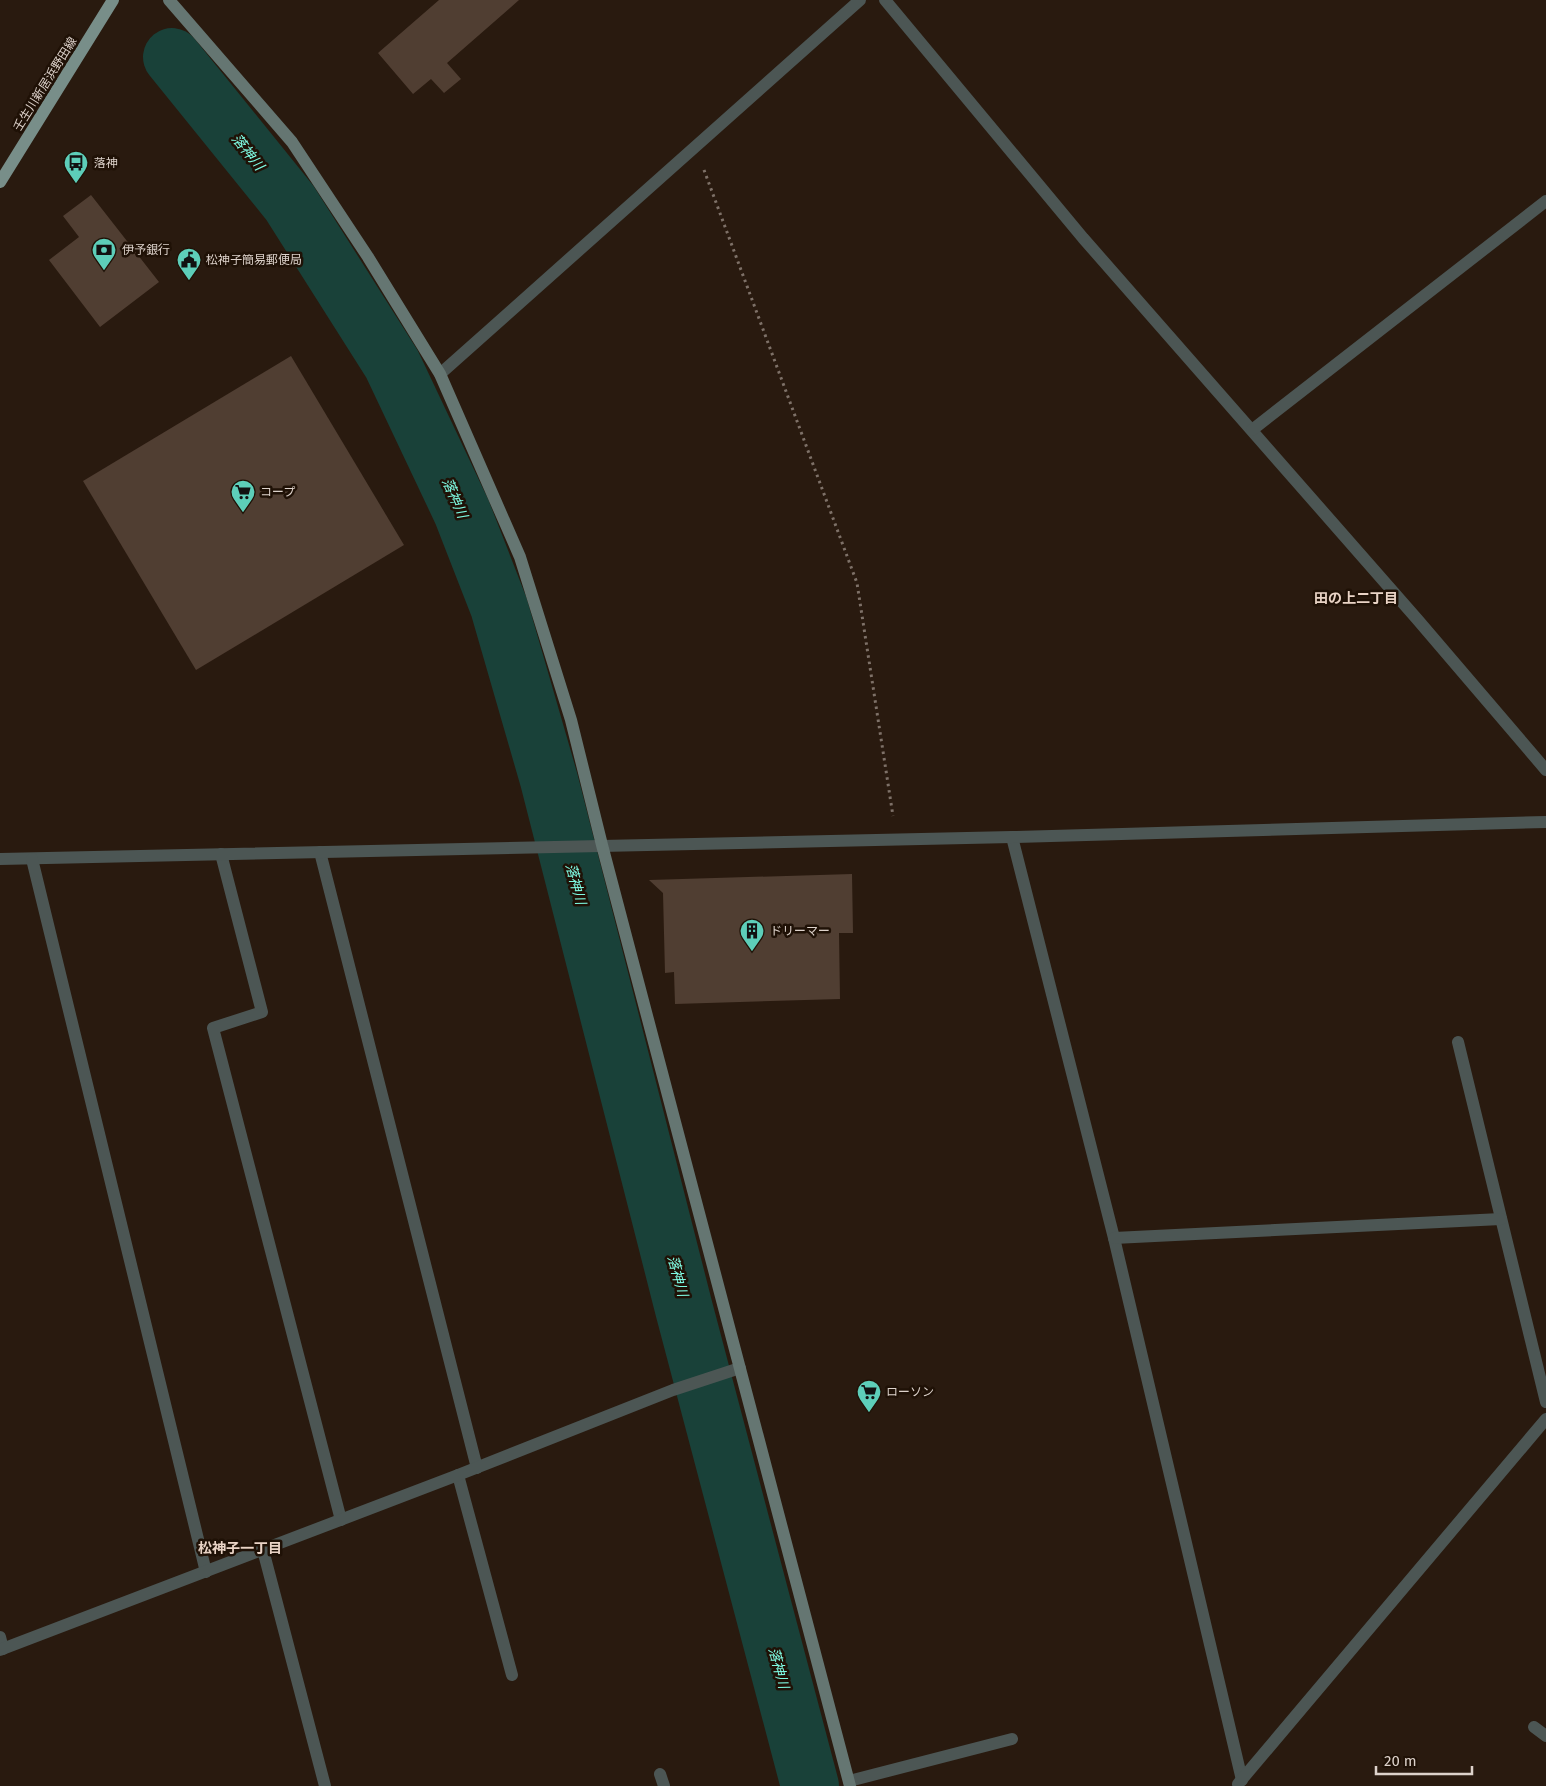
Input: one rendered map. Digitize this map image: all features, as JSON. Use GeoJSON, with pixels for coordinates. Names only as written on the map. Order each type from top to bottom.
{"type":"FeatureCollection","features":[{"type":"Feature","properties":{"kind":"main road","name":"壬生川新居浜野田線"},"geometry":{"type":"LineString","coordinates":[[0,182],[113,0]]}},
{"type":"Feature","properties":{"kind":"street"},"geometry":{"type":"LineString","coordinates":[[169,0],[292,142],[368,257],[440,374],[520,558],[571,720],[735,1370],[849,1784],[1012,1738]]}},
{"type":"Feature","properties":{"kind":"street"},"geometry":{"type":"LineString","coordinates":[[440,374],[860,0]]}},
{"type":"Feature","properties":{"kind":"street"},"geometry":{"type":"LineString","coordinates":[[885,0],[1083,238],[1410,611],[1546,770]]}},
{"type":"Feature","properties":{"kind":"street"},"geometry":{"type":"LineString","coordinates":[[1252,430],[1546,201]]}},
{"type":"Feature","properties":{"kind":"street"},"geometry":{"type":"LineString","coordinates":[[0,859],[896,840],[1546,822]]}},
{"type":"Feature","properties":{"kind":"street"},"geometry":{"type":"LineString","coordinates":[[1012,837],[1114,1238],[1239,1783]]}},
{"type":"Feature","properties":{"kind":"street"},"geometry":{"type":"LineString","coordinates":[[320,852],[477,1468]]}},
{"type":"Feature","properties":{"kind":"street"},"geometry":{"type":"LineString","coordinates":[[221,854],[262,1012],[213,1028],[341,1520]]}},
{"type":"Feature","properties":{"kind":"street"},"geometry":{"type":"LineString","coordinates":[[32,859],[206,1572]]}},
{"type":"Feature","properties":{"kind":"street"},"geometry":{"type":"LineString","coordinates":[[1458,1042],[1546,1402]]}},
{"type":"Feature","properties":{"kind":"street"},"geometry":{"type":"LineString","coordinates":[[1114,1238],[1501,1218]]}},
{"type":"Feature","properties":{"kind":"street"},"geometry":{"type":"LineString","coordinates":[[1,1645],[206,1572],[477,1468],[673,1390],[735,1370]]}},
{"type":"Feature","properties":{"kind":"street"},"geometry":{"type":"LineString","coordinates":[[1239,1783],[1546,1419]]}},
{"type":"Feature","properties":{"kind":"street"},"geometry":{"type":"LineString","coordinates":[[458,1475],[512,1675]]}},
{"type":"Feature","properties":{"kind":"street"},"geometry":{"type":"LineString","coordinates":[[263,1550],[325,1786]]}},
{"type":"Feature","properties":{"kind":"street"},"geometry":{"type":"LineString","coordinates":[[1534,1727],[1546,1736]]}},
{"type":"Feature","properties":{"kind":"path"},"geometry":{"type":"LineString","coordinates":[[696,146],[857,583],[896,840]]}},
{"type":"Feature","properties":{"kind":"building"},"geometry":{"type":"Polygon","coordinates":[[[439,0],[519,0],[447,63],[461,79],[444,93],[431,79],[413,94],[378,53],[439,0]]]}},
{"type":"Feature","properties":{"kind":"building","name":"伊予銀行"},"geometry":{"type":"Polygon","coordinates":[[[91,195],[159,282],[100,327],[49,260],[79,237],[63,216],[91,195]]]}},
{"type":"Feature","properties":{"kind":"building","name":"コープ"},"geometry":{"type":"Polygon","coordinates":[[[291,356],[404,545],[196,670],[83,481],[291,356]]]}},
{"type":"Feature","properties":{"kind":"building","name":"ドリーマー"},"geometry":{"type":"Polygon","coordinates":[[[852,874],[853,933],[839,933],[840,999],[675,1004],[674,972],[665,973],[663,893],[649,880],[852,874]]]}},
{"type":"Feature","properties":{"kind":"waterway","name":"落神川"},"geometry":{"type":"LineString","coordinates":[[172,57],[290,203],[392,364],[462,512],[499,607],[549,780],[684,1309],[810,1786]]}},
{"type":"Feature","properties":{"kind":"place","name":"落神"},"geometry":{"type":"Point","coordinates":[76,184]}},
{"type":"Feature","properties":{"kind":"place","name":"伊予銀行"},"geometry":{"type":"Point","coordinates":[104,271]}},
{"type":"Feature","properties":{"kind":"place","name":"松神子簡易郵便局"},"geometry":{"type":"Point","coordinates":[189,281]}},
{"type":"Feature","properties":{"kind":"place","name":"コープ"},"geometry":{"type":"Point","coordinates":[243,513]}},
{"type":"Feature","properties":{"kind":"place","name":"ドリーマー"},"geometry":{"type":"Point","coordinates":[752,952]}},
{"type":"Feature","properties":{"kind":"place","name":"ローソン"},"geometry":{"type":"Point","coordinates":[869,1413]}},
{"type":"Feature","properties":{"kind":"district","name":"田の上二丁目"},"geometry":{"type":"Point","coordinates":[1356,598]}},
{"type":"Feature","properties":{"kind":"district","name":"松神子一丁目"},"geometry":{"type":"Point","coordinates":[240,1548]}}]}
